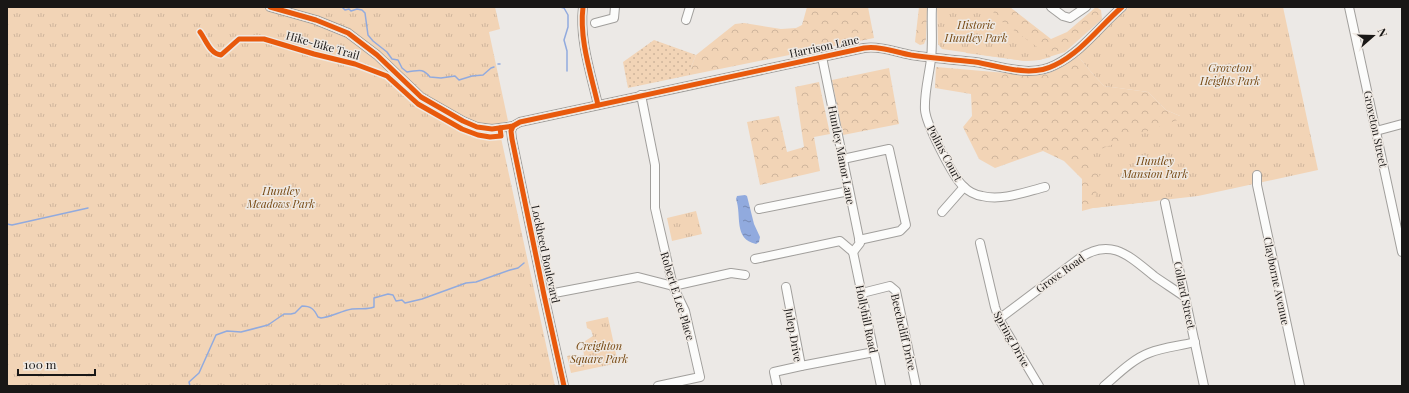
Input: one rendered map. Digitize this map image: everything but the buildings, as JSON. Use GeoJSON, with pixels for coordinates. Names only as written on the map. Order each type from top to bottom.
{"type":"FeatureCollection","features":[{"type":"Feature","properties":{"kind":"street","name":"Harrison Lane"},"geometry":{"type":"LineString","coordinates":[[270,7],[316,20],[348,33],[377,55],[421,97],[477,127],[487,129],[513,126],[520,122],[640,95],[870,47],[931,58],[1036,71],[1058,64],[1071,55],[1091,38],[1117,8]]}},
{"type":"Feature","properties":{"kind":"street"},"geometry":{"type":"LineString","coordinates":[[583,7],[582,26],[584,41],[598,105]]}},
{"type":"Feature","properties":{"kind":"street"},"geometry":{"type":"LineString","coordinates":[[595,23],[614,18],[615,7]]}},
{"type":"Feature","properties":{"kind":"street"},"geometry":{"type":"LineString","coordinates":[[686,20],[690,7]]}},
{"type":"Feature","properties":{"kind":"street","name":"Polins Court"},"geometry":{"type":"LineString","coordinates":[[932,7],[931,58],[925,102],[926,114],[929,125],[956,178],[964,187],[979,196],[994,198],[1045,187]]}},
{"type":"Feature","properties":{"kind":"street"},"geometry":{"type":"LineString","coordinates":[[1051,7],[1063,16],[1070,18],[1086,7]]}},
{"type":"Feature","properties":{"kind":"street","name":"Groveton Street"},"geometry":{"type":"LineString","coordinates":[[1349,7],[1402,252]]}},
{"type":"Feature","properties":{"kind":"street","name":"Huntley Manor Lane"},"geometry":{"type":"LineString","coordinates":[[822,57],[859,240]]}},
{"type":"Feature","properties":{"kind":"street","name":"Robert E Lee Place"},"geometry":{"type":"LineString","coordinates":[[640,95],[654,165],[655,208],[672,286],[684,311],[700,377],[658,386]]}},
{"type":"Feature","properties":{"kind":"street"},"geometry":{"type":"LineString","coordinates":[[1376,131],[1402,124]]}},
{"type":"Feature","properties":{"kind":"street","name":"Lockheed Boulevard"},"geometry":{"type":"LineString","coordinates":[[513,126],[511,131],[512,139],[564,386]]}},
{"type":"Feature","properties":{"kind":"street"},"geometry":{"type":"LineString","coordinates":[[755,259],[840,241],[853,252],[860,243],[859,240],[900,231],[906,225],[889,149],[842,158]]}},
{"type":"Feature","properties":{"kind":"street","name":"Clayborne Avenue"},"geometry":{"type":"LineString","coordinates":[[1257,176],[1256,185],[1300,386]]}},
{"type":"Feature","properties":{"kind":"street"},"geometry":{"type":"LineString","coordinates":[[942,212],[964,187]]}},
{"type":"Feature","properties":{"kind":"street"},"geometry":{"type":"LineString","coordinates":[[759,209],[849,191]]}},
{"type":"Feature","properties":{"kind":"street","name":"Collard Street"},"geometry":{"type":"LineString","coordinates":[[1165,203],[1204,386]]}},
{"type":"Feature","properties":{"kind":"street","name":"Spring Drive"},"geometry":{"type":"LineString","coordinates":[[980,242],[999,319],[1039,386]]}},
{"type":"Feature","properties":{"kind":"street","name":"Grove Road"},"geometry":{"type":"LineString","coordinates":[[999,319],[1080,258],[1089,252],[1100,249],[1109,248],[1122,252],[1163,283],[1185,297]]}},
{"type":"Feature","properties":{"kind":"street","name":"Hollyhill Road"},"geometry":{"type":"LineString","coordinates":[[853,252],[881,386]]}},
{"type":"Feature","properties":{"kind":"street"},"geometry":{"type":"LineString","coordinates":[[544,295],[638,278],[672,286],[731,273],[745,275]]}},
{"type":"Feature","properties":{"kind":"street","name":"Beechcliff Drive"},"geometry":{"type":"LineString","coordinates":[[862,293],[890,286],[896,291],[916,386]]}},
{"type":"Feature","properties":{"kind":"street","name":"Julep Drive"},"geometry":{"type":"LineString","coordinates":[[777,386],[774,372],[801,366],[786,287]]}},
{"type":"Feature","properties":{"kind":"street"},"geometry":{"type":"LineString","coordinates":[[1104,386],[1146,354],[1195,342]]}},
{"type":"Feature","properties":{"kind":"street"},"geometry":{"type":"LineString","coordinates":[[801,366],[874,352]]}},
{"type":"Feature","properties":{"kind":"green space","name":"Huntley Meadows Park"},"geometry":{"type":"Polygon","coordinates":[[[7,7],[495,7],[500,29],[489,32],[508,121],[498,124],[555,386],[7,386],[7,7]]]}},
{"type":"Feature","properties":{"kind":"green space"},"geometry":{"type":"Polygon","coordinates":[[[807,7],[868,7],[874,38],[690,75],[690,70],[696,55],[735,24],[744,23],[781,29],[796,28],[802,25],[807,7]]]}},
{"type":"Feature","properties":{"kind":"green space"},"geometry":{"type":"Polygon","coordinates":[[[919,7],[927,7],[926,39],[924,44],[920,45],[915,42],[919,7]]]}},
{"type":"Feature","properties":{"kind":"green space","name":"Historic Huntley Park"},"geometry":{"type":"Polygon","coordinates":[[[937,7],[993,7],[994,16],[1051,57],[1025,61],[942,49],[938,44],[937,7]]]}},
{"type":"Feature","properties":{"kind":"green space"},"geometry":{"type":"Polygon","coordinates":[[[976,7],[1010,7],[1051,39],[1067,32],[1096,7],[1101,10],[1102,19],[1065,52],[1039,60],[1025,61],[966,53],[965,47],[976,7]]]}},
{"type":"Feature","properties":{"kind":"green space","name":"Groveton Heights Park"},"geometry":{"type":"Polygon","coordinates":[[[1129,7],[1283,7],[1318,170],[1198,196],[1093,208],[1100,176],[1082,156],[1180,119],[1180,116],[1166,110],[1148,92],[1104,86],[1077,55],[1129,7]]]}},
{"type":"Feature","properties":{"kind":"green space"},"geometry":{"type":"Polygon","coordinates":[[[654,40],[696,55],[690,70],[690,75],[628,88],[623,62],[654,40]]]}},
{"type":"Feature","properties":{"kind":"green space","name":"Huntley Mansion Park"},"geometry":{"type":"Polygon","coordinates":[[[1077,55],[1104,86],[1148,92],[1166,110],[1180,116],[1181,126],[1157,201],[1093,208],[1082,211],[1082,179],[1064,161],[1043,151],[995,168],[979,159],[963,127],[972,116],[971,94],[935,88],[936,67],[1029,75],[1046,74],[1056,70],[1077,55]]]}},
{"type":"Feature","properties":{"kind":"green space"},"geometry":{"type":"Polygon","coordinates":[[[889,68],[899,124],[843,135],[832,80],[889,68]]]}},
{"type":"Feature","properties":{"kind":"green space"},"geometry":{"type":"Polygon","coordinates":[[[819,82],[830,134],[814,137],[820,171],[760,185],[747,122],[779,116],[787,152],[804,147],[795,87],[819,82]]]}},
{"type":"Feature","properties":{"kind":"green space"},"geometry":{"type":"Polygon","coordinates":[[[696,211],[702,234],[672,241],[667,218],[696,211]]]}},
{"type":"Feature","properties":{"kind":"green space","name":"Creighton Square Park"},"geometry":{"type":"Polygon","coordinates":[[[608,317],[618,363],[571,373],[567,356],[572,355],[573,357],[584,355],[582,343],[593,336],[591,330],[587,328],[586,322],[608,317]]]}},
{"type":"Feature","properties":{"kind":"water"},"geometry":{"type":"Polygon","coordinates":[[[737,196],[747,196],[754,224],[760,237],[759,242],[756,244],[744,237],[741,232],[736,199],[737,196]]]}},
{"type":"Feature","properties":{"kind":"waterway"},"geometry":{"type":"LineString","coordinates":[[342,7],[345,10],[349,9],[351,11],[357,9],[362,10],[365,13],[368,35],[387,52],[392,59],[398,60],[402,68],[407,72],[420,70],[425,72],[430,77],[441,78],[455,76],[459,80],[472,76],[483,75],[494,67]]}},
{"type":"Feature","properties":{"kind":"waterway"},"geometry":{"type":"LineString","coordinates":[[560,7],[564,8],[568,15],[568,27],[564,40],[567,51],[567,71]]}},
{"type":"Feature","properties":{"kind":"waterway"},"geometry":{"type":"LineString","coordinates":[[7,224],[12,225],[88,208]]}},
{"type":"Feature","properties":{"kind":"waterway"},"geometry":{"type":"LineString","coordinates":[[190,386],[189,382],[199,373],[216,335],[227,331],[241,332],[268,325],[284,314],[295,313],[302,306],[312,308],[318,317],[321,318],[352,309],[366,309],[374,307],[374,298],[388,294],[393,295],[396,301],[402,300],[405,303],[422,299],[466,283],[476,282],[518,268],[524,263]]}},
{"type":"Feature","properties":{"kind":"cycle path","name":"Hike-Bike Trail"},"geometry":{"type":"LineString","coordinates":[[270,7],[316,20],[348,33],[377,55],[421,97],[463,121],[477,127],[492,129],[513,126],[520,122],[864,48],[882,49],[911,55],[975,62],[1015,70],[1036,71],[1045,69],[1065,60],[1082,46],[1122,7]]}},
{"type":"Feature","properties":{"kind":"cycle path"},"geometry":{"type":"LineString","coordinates":[[583,7],[582,19],[584,44],[598,105]]}},
{"type":"Feature","properties":{"kind":"cycle path","name":"Hike-Bike Trail"},"geometry":{"type":"LineString","coordinates":[[200,32],[211,49],[217,54],[221,55],[239,39],[264,39],[314,54],[355,64],[387,76],[418,104],[462,129],[478,135],[490,137],[501,136],[500,128]]}},
{"type":"Feature","properties":{"kind":"cycle path"},"geometry":{"type":"LineString","coordinates":[[513,126],[511,131],[512,139],[564,386]]}}]}
